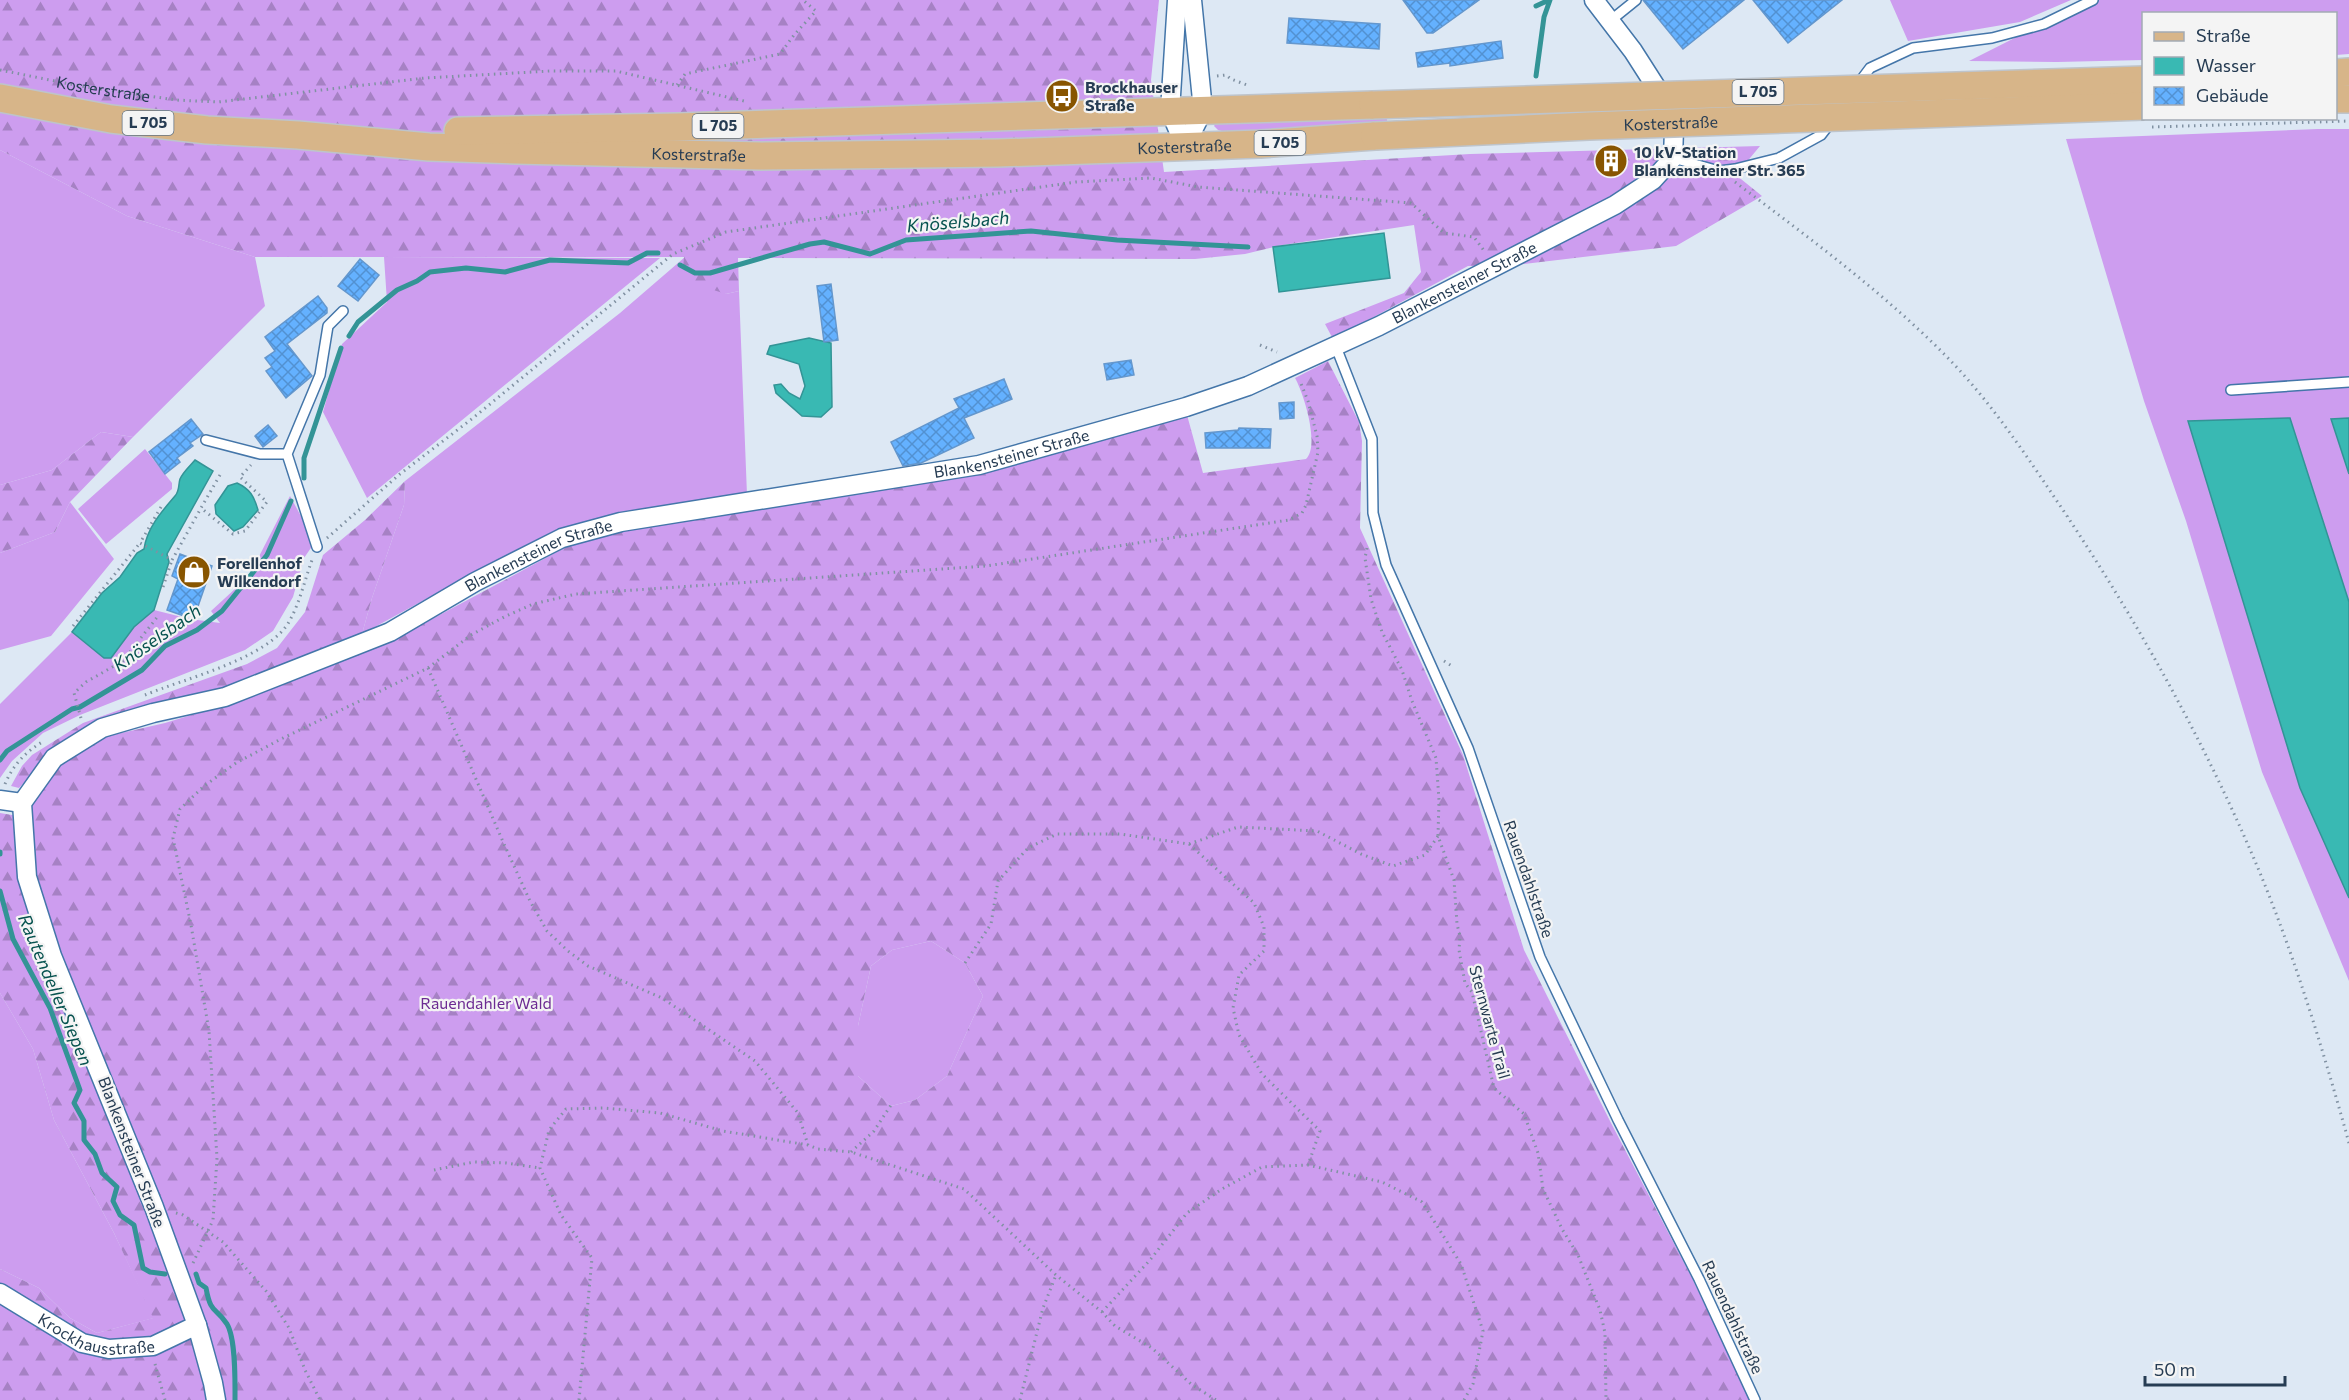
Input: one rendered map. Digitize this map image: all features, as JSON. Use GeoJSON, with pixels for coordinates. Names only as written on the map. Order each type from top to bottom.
{"type":"FeatureCollection","features":[{"type":"Feature","properties":{"kind":"main road","name":"Kosterstraße"},"geometry":{"type":"LineString","coordinates":[[298,135],[700,126],[2142,80]]}},
{"type":"Feature","properties":{"kind":"main road","name":"Kosterstraße"},"geometry":{"type":"LineString","coordinates":[[0,98],[111,119],[207,130],[298,135],[429,147],[761,156],[998,153],[1260,144],[1589,126],[2142,106]]}},
{"type":"Feature","properties":{"kind":"street"},"geometry":{"type":"LineString","coordinates":[[1177,0],[1170,111],[1185,146]]}},
{"type":"Feature","properties":{"kind":"street"},"geometry":{"type":"LineString","coordinates":[[1185,146],[1203,110],[1192,0]]}},
{"type":"Feature","properties":{"kind":"street"},"geometry":{"type":"LineString","coordinates":[[1594,0],[1611,21],[1665,101],[1674,129],[1673,158]]}},
{"type":"Feature","properties":{"kind":"street","name":"Blankensteiner Straße"},"geometry":{"type":"LineString","coordinates":[[216,1400],[197,1324],[154,1207],[51,956],[27,877],[22,803],[54,758],[102,728],[153,713],[225,697],[390,632],[475,582],[562,538],[621,522],[979,465],[1186,407],[1248,386],[1336,347],[1615,206],[1653,180],[1673,158]]}},
{"type":"Feature","properties":{"kind":"street"},"geometry":{"type":"LineString","coordinates":[[2,794],[22,803]]}},
{"type":"Feature","properties":{"kind":"street","name":"Krockhausstraße"},"geometry":{"type":"LineString","coordinates":[[0,1293],[82,1343],[109,1349],[153,1346],[197,1324]]}},
{"type":"Feature","properties":{"kind":"lane"},"geometry":{"type":"LineString","coordinates":[[1611,21],[1636,0]]}},
{"type":"Feature","properties":{"kind":"lane"},"geometry":{"type":"LineString","coordinates":[[1849,97],[1870,68],[1913,48],[1992,38],[2044,24],[2093,0]]}},
{"type":"Feature","properties":{"kind":"lane"},"geometry":{"type":"LineString","coordinates":[[1673,158],[1719,171],[1779,158],[1821,135],[1842,106]]}},
{"type":"Feature","properties":{"kind":"lane"},"geometry":{"type":"LineString","coordinates":[[317,546],[287,454],[320,375],[328,326],[343,311]]}},
{"type":"Feature","properties":{"kind":"lane","name":"Rauendahlstraße"},"geometry":{"type":"LineString","coordinates":[[1336,347],[1372,439],[1373,513],[1386,565],[1468,748],[1540,957],[1618,1120],[1699,1279],[1755,1400]]}},
{"type":"Feature","properties":{"kind":"lane"},"geometry":{"type":"LineString","coordinates":[[2231,390],[2349,382]]}},
{"type":"Feature","properties":{"kind":"lane"},"geometry":{"type":"LineString","coordinates":[[207,440],[260,454],[287,454]]}},
{"type":"Feature","properties":{"kind":"path"},"geometry":{"type":"LineString","coordinates":[[678,85],[685,74],[780,54],[816,11],[803,0]]}},
{"type":"Feature","properties":{"kind":"path","name":"Kosterstraße"},"geometry":{"type":"LineString","coordinates":[[0,70],[80,86],[176,100],[218,102],[405,80],[550,71],[616,71],[747,102]]}},
{"type":"Feature","properties":{"kind":"path"},"geometry":{"type":"LineString","coordinates":[[1719,171],[1800,230],[1899,312],[1948,358],[2028,458],[2108,578],[2139,630],[2201,747],[2252,854],[2288,949],[2349,1143]]}},
{"type":"Feature","properties":{"kind":"path"},"geometry":{"type":"LineString","coordinates":[[141,696],[246,657],[269,644],[290,622],[317,546],[400,474],[673,254],[726,232],[1076,182],[1150,178],[1198,187],[1411,204],[1444,233],[1474,237],[1479,243]]}},
{"type":"Feature","properties":{"kind":"path"},"geometry":{"type":"LineString","coordinates":[[182,1283],[209,1233],[213,1220],[217,1158],[209,1031],[173,838],[180,809],[204,786],[236,764],[281,739],[428,668],[471,635],[533,604],[576,594],[986,566],[1289,520],[1302,513],[1310,496],[1318,452],[1317,436],[1308,401],[1295,366]]}},
{"type":"Feature","properties":{"kind":"path"},"geometry":{"type":"LineString","coordinates":[[201,508],[232,534],[245,531],[267,502],[240,477],[260,454]]}},
{"type":"Feature","properties":{"kind":"path"},"geometry":{"type":"LineString","coordinates":[[163,587],[172,560],[220,475]]}},
{"type":"Feature","properties":{"kind":"path"},"geometry":{"type":"LineString","coordinates":[[73,626],[140,543],[161,507]]}},
{"type":"Feature","properties":{"kind":"path","name":"Sternwarte Trail"},"geometry":{"type":"LineString","coordinates":[[1379,536],[1368,544],[1365,558],[1371,599],[1382,632],[1402,670],[1412,701],[1436,758],[1439,800],[1438,836],[1454,880],[1460,936],[1459,950],[1465,983],[1472,992],[1494,1088],[1524,1114],[1538,1153],[1544,1189],[1562,1229],[1578,1255],[1600,1310],[1605,1333],[1606,1400]]}},
{"type":"Feature","properties":{"kind":"path"},"geometry":{"type":"LineString","coordinates":[[140,543],[172,560]]}},
{"type":"Feature","properties":{"kind":"path"},"geometry":{"type":"LineString","coordinates":[[81,718],[75,693],[86,682],[123,662],[158,616]]}},
{"type":"Feature","properties":{"kind":"path"},"geometry":{"type":"LineString","coordinates":[[428,668],[517,873],[547,931],[588,966],[662,998],[755,1061],[798,1113],[808,1145]]}},
{"type":"Feature","properties":{"kind":"path"},"geometry":{"type":"LineString","coordinates":[[2,794],[10,773],[21,758],[37,745]]}},
{"type":"Feature","properties":{"kind":"path"},"geometry":{"type":"LineString","coordinates":[[965,963],[991,924],[998,881],[1028,848],[1057,834],[1120,834],[1189,844],[1238,827],[1317,831],[1361,854],[1393,866],[1425,855],[1438,836]]}},
{"type":"Feature","properties":{"kind":"path"},"geometry":{"type":"LineString","coordinates":[[1189,844],[1254,903],[1264,927],[1264,951],[1239,975],[1233,1008],[1239,1035],[1262,1074],[1320,1131],[1308,1166]]}},
{"type":"Feature","properties":{"kind":"path"},"geometry":{"type":"LineString","coordinates":[[851,1152],[874,1131],[893,1102]]}},
{"type":"Feature","properties":{"kind":"path"},"geometry":{"type":"LineString","coordinates":[[579,1400],[592,1258],[561,1215],[540,1168],[549,1130],[566,1109],[604,1108],[660,1113],[723,1131],[808,1145],[818,1149],[851,1152],[964,1189],[1056,1275],[1102,1312],[1114,1326],[1152,1348],[1191,1384],[1216,1400]]}},
{"type":"Feature","properties":{"kind":"path"},"geometry":{"type":"LineString","coordinates":[[434,1170],[474,1162],[506,1163],[540,1168]]}},
{"type":"Feature","properties":{"kind":"path"},"geometry":{"type":"LineString","coordinates":[[1102,1312],[1150,1260],[1187,1213],[1222,1189],[1262,1167],[1308,1166],[1382,1182],[1422,1202],[1461,1264],[1483,1331],[1473,1384],[1464,1400]]}},
{"type":"Feature","properties":{"kind":"path"},"geometry":{"type":"LineString","coordinates":[[154,1207],[183,1215],[223,1242],[243,1262],[266,1291],[289,1328],[305,1370],[320,1400]]}},
{"type":"Feature","properties":{"kind":"path"},"geometry":{"type":"LineString","coordinates":[[1020,1400],[1043,1308],[1056,1275]]}},
{"type":"Feature","properties":{"kind":"path"},"geometry":{"type":"LineString","coordinates":[[153,1346],[156,1371],[165,1400]]}},
{"type":"Feature","properties":{"kind":"green space"},"geometry":{"type":"Polygon","coordinates":[[[0,0],[1159,0],[1151,80],[1164,172],[1470,154],[1760,146],[1736,175],[1762,196],[1676,246],[1507,266],[1468,266],[1333,339],[1325,324],[1404,293],[1421,272],[1414,225],[1283,245],[1245,254],[1195,259],[738,258],[739,291],[726,294],[682,280],[684,257],[255,257],[127,216],[0,150],[0,0]]]}},
{"type":"Feature","properties":{"kind":"green space"},"geometry":{"type":"Polygon","coordinates":[[[1890,0],[2071,0],[2020,22],[1908,41],[1890,0]]]}},
{"type":"Feature","properties":{"kind":"green space"},"geometry":{"type":"Polygon","coordinates":[[[2090,0],[2349,0],[2349,54],[2337,55],[2337,12],[2142,12],[2142,60],[1969,61],[2090,0]]]}},
{"type":"Feature","properties":{"kind":"green space"},"geometry":{"type":"Polygon","coordinates":[[[1386,115],[1388,125],[1226,132],[1214,126],[1216,123],[1386,115]]]}},
{"type":"Feature","properties":{"kind":"green space"},"geometry":{"type":"Polygon","coordinates":[[[2349,129],[2349,981],[2262,772],[2186,521],[2144,401],[2066,139],[2349,129]]]}},
{"type":"Feature","properties":{"kind":"green space"},"geometry":{"type":"Polygon","coordinates":[[[0,150],[127,216],[255,257],[265,306],[133,437],[101,432],[52,470],[0,485],[0,150]]]}},
{"type":"Feature","properties":{"kind":"green space"},"geometry":{"type":"Polygon","coordinates":[[[384,257],[660,258],[367,498],[323,412],[342,344],[387,302],[384,257]]]}},
{"type":"Feature","properties":{"kind":"green space"},"geometry":{"type":"Polygon","coordinates":[[[685,257],[726,294],[739,291],[747,495],[558,533],[468,576],[362,634],[404,505],[405,481],[620,313],[685,257]]]}},
{"type":"Feature","properties":{"kind":"green space","name":"Rauendahler Wald"},"geometry":{"type":"Polygon","coordinates":[[[1328,361],[1359,422],[1362,441],[1360,528],[1463,755],[1524,950],[1692,1278],[1750,1400],[0,1400],[0,1269],[39,1288],[70,1318],[97,1333],[153,1318],[114,1233],[54,1120],[33,1049],[0,993],[0,813],[24,817],[38,790],[60,766],[104,737],[165,723],[228,704],[391,641],[568,546],[623,527],[1187,415],[1203,473],[1306,459],[1310,452],[1311,431],[1306,407],[1295,378],[1328,361]],[[931,941],[892,950],[871,966],[858,1026],[858,1076],[891,1106],[915,1100],[947,1076],[983,996],[965,963],[931,941]]]}},
{"type":"Feature","properties":{"kind":"green space"},"geometry":{"type":"Polygon","coordinates":[[[101,432],[133,437],[70,502],[55,532],[0,553],[0,485],[52,470],[101,432]]]}},
{"type":"Feature","properties":{"kind":"green space"},"geometry":{"type":"Polygon","coordinates":[[[145,449],[172,483],[172,489],[106,544],[78,509],[145,449]]]}},
{"type":"Feature","properties":{"kind":"green space"},"geometry":{"type":"Polygon","coordinates":[[[405,481],[404,505],[362,634],[296,665],[52,753],[19,788],[11,786],[22,766],[32,755],[83,723],[247,664],[277,648],[305,612],[323,555],[365,520],[405,481]]]}},
{"type":"Feature","properties":{"kind":"green space"},"geometry":{"type":"Polygon","coordinates":[[[290,496],[315,542],[304,558],[293,597],[273,631],[245,650],[80,715],[43,733],[12,761],[0,778],[0,704],[72,632],[104,658],[111,658],[134,627],[154,610],[190,619],[220,623],[211,611],[249,576],[290,496]]]}},
{"type":"Feature","properties":{"kind":"green space"},"geometry":{"type":"Polygon","coordinates":[[[70,502],[114,559],[51,636],[0,650],[0,553],[55,532],[70,502]]]}},
{"type":"Feature","properties":{"kind":"green space"},"geometry":{"type":"Polygon","coordinates":[[[931,941],[965,963],[983,996],[947,1076],[915,1100],[891,1106],[858,1076],[858,1026],[871,966],[892,950],[931,941]]]}},
{"type":"Feature","properties":{"kind":"green space"},"geometry":{"type":"Polygon","coordinates":[[[0,993],[33,1049],[54,1120],[114,1233],[154,1318],[97,1333],[70,1318],[39,1288],[0,1269],[0,993]]]}},
{"type":"Feature","properties":{"kind":"water"},"geometry":{"type":"Polygon","coordinates":[[[1384,233],[1390,278],[1279,292],[1273,247],[1384,233]]]}},
{"type":"Feature","properties":{"kind":"water"},"geometry":{"type":"Polygon","coordinates":[[[809,338],[831,343],[832,407],[821,417],[802,416],[776,393],[774,385],[781,384],[789,393],[800,399],[805,386],[799,364],[767,354],[770,346],[809,338]]]}},
{"type":"Feature","properties":{"kind":"water"},"geometry":{"type":"Polygon","coordinates":[[[2290,418],[2349,602],[2349,898],[2300,788],[2188,421],[2290,418]]]}},
{"type":"Feature","properties":{"kind":"water"},"geometry":{"type":"Polygon","coordinates":[[[2349,418],[2349,474],[2331,419],[2349,418]]]}},
{"type":"Feature","properties":{"kind":"water"},"geometry":{"type":"Polygon","coordinates":[[[195,460],[213,471],[167,554],[169,562],[154,610],[134,627],[111,658],[104,658],[72,632],[102,593],[120,577],[137,553],[144,549],[152,527],[177,494],[181,476],[195,460]]]}},
{"type":"Feature","properties":{"kind":"water"},"geometry":{"type":"Polygon","coordinates":[[[237,483],[251,494],[258,510],[243,527],[234,531],[216,514],[215,505],[228,486],[237,483]]]}},
{"type":"Feature","properties":{"kind":"building"},"geometry":{"type":"Polygon","coordinates":[[[1403,0],[1479,0],[1433,33],[1427,33],[1403,0]]]}},
{"type":"Feature","properties":{"kind":"building"},"geometry":{"type":"Polygon","coordinates":[[[1643,0],[1744,0],[1683,49],[1643,0]]]}},
{"type":"Feature","properties":{"kind":"building"},"geometry":{"type":"Polygon","coordinates":[[[1753,0],[1842,0],[1788,43],[1753,0]]]}},
{"type":"Feature","properties":{"kind":"building"},"geometry":{"type":"Polygon","coordinates":[[[1289,18],[1380,24],[1379,49],[1287,43],[1289,18]]]}},
{"type":"Feature","properties":{"kind":"building"},"geometry":{"type":"Polygon","coordinates":[[[1501,41],[1503,58],[1450,66],[1450,63],[1418,67],[1416,53],[1501,41]]]}},
{"type":"Feature","properties":{"kind":"building"},"geometry":{"type":"Polygon","coordinates":[[[360,259],[379,275],[358,301],[338,286],[360,259]]]}},
{"type":"Feature","properties":{"kind":"building"},"geometry":{"type":"Polygon","coordinates":[[[831,284],[838,340],[824,342],[817,286],[831,284]]]}},
{"type":"Feature","properties":{"kind":"building"},"geometry":{"type":"Polygon","coordinates":[[[318,296],[327,308],[327,313],[287,344],[312,376],[286,398],[266,371],[272,367],[265,358],[275,351],[265,337],[318,296]]]}},
{"type":"Feature","properties":{"kind":"building"},"geometry":{"type":"Polygon","coordinates":[[[1131,360],[1134,375],[1107,380],[1104,364],[1131,360]]]}},
{"type":"Feature","properties":{"kind":"building"},"geometry":{"type":"Polygon","coordinates":[[[1004,379],[1012,399],[964,418],[974,438],[921,463],[903,466],[891,442],[959,408],[954,399],[1004,379]]]}},
{"type":"Feature","properties":{"kind":"building"},"geometry":{"type":"Polygon","coordinates":[[[1294,402],[1294,418],[1280,419],[1279,403],[1294,402]]]}},
{"type":"Feature","properties":{"kind":"building"},"geometry":{"type":"Polygon","coordinates":[[[191,419],[203,434],[190,443],[193,446],[177,458],[180,462],[165,474],[149,452],[191,419]]]}},
{"type":"Feature","properties":{"kind":"building"},"geometry":{"type":"Polygon","coordinates":[[[268,425],[277,436],[263,447],[255,436],[268,425]]]}},
{"type":"Feature","properties":{"kind":"building"},"geometry":{"type":"Polygon","coordinates":[[[1239,428],[1271,429],[1270,448],[1206,448],[1205,433],[1238,430],[1239,428]]]}},
{"type":"Feature","properties":{"kind":"building"},"geometry":{"type":"Polygon","coordinates":[[[180,554],[212,566],[196,612],[190,610],[187,617],[167,610],[178,579],[172,576],[180,554]]]}},
{"type":"Feature","properties":{"kind":"waterway"},"geometry":{"type":"LineString","coordinates":[[1536,6],[1549,0]]}},
{"type":"Feature","properties":{"kind":"waterway","name":"Knöselsbach"},"geometry":{"type":"LineString","coordinates":[[1536,76],[1544,17],[1550,0]]}},
{"type":"Feature","properties":{"kind":"waterway","name":"Knöselsbach"},"geometry":{"type":"LineString","coordinates":[[680,265],[695,273],[710,273],[824,242],[870,254],[906,240],[1031,231],[1117,240],[1248,247]]}},
{"type":"Feature","properties":{"kind":"waterway","name":"Knöselsbach"},"geometry":{"type":"LineString","coordinates":[[349,336],[358,322],[397,290],[430,272],[466,268],[505,272],[550,260],[628,263],[647,253],[658,253]]}},
{"type":"Feature","properties":{"kind":"waterway","name":"Knöselsbach"},"geometry":{"type":"LineString","coordinates":[[304,478],[304,458],[341,348]]}},
{"type":"Feature","properties":{"kind":"waterway","name":"Knöselsbach"},"geometry":{"type":"LineString","coordinates":[[0,760],[7,751],[72,709],[80,707],[142,670],[165,646],[197,630],[222,611],[267,555],[291,501]]}},
{"type":"Feature","properties":{"kind":"waterway","name":"Rautendeller Siepen"},"geometry":{"type":"LineString","coordinates":[[0,891],[13,939],[50,1008],[80,1090],[74,1103],[84,1121],[84,1140],[95,1154],[102,1173],[117,1187],[113,1201],[120,1215],[134,1225],[143,1268],[150,1272],[165,1274]]}},
{"type":"Feature","properties":{"kind":"waterway","name":"Rautendeller Siepen"},"geometry":{"type":"LineString","coordinates":[[196,1274],[199,1283],[206,1288],[212,1307],[223,1318],[230,1331],[234,1361],[235,1400]]}},
{"type":"Feature","properties":{"kind":"place","name":"Brockhauser Straße"},"geometry":{"type":"Point","coordinates":[1062,96]}},
{"type":"Feature","properties":{"kind":"place","name":"10 kV-Station Blankensteiner Str. 365"},"geometry":{"type":"Point","coordinates":[1611,161]}},
{"type":"Feature","properties":{"kind":"place","name":"Forellenhof Wilkendorf"},"geometry":{"type":"Point","coordinates":[194,572]}}]}
